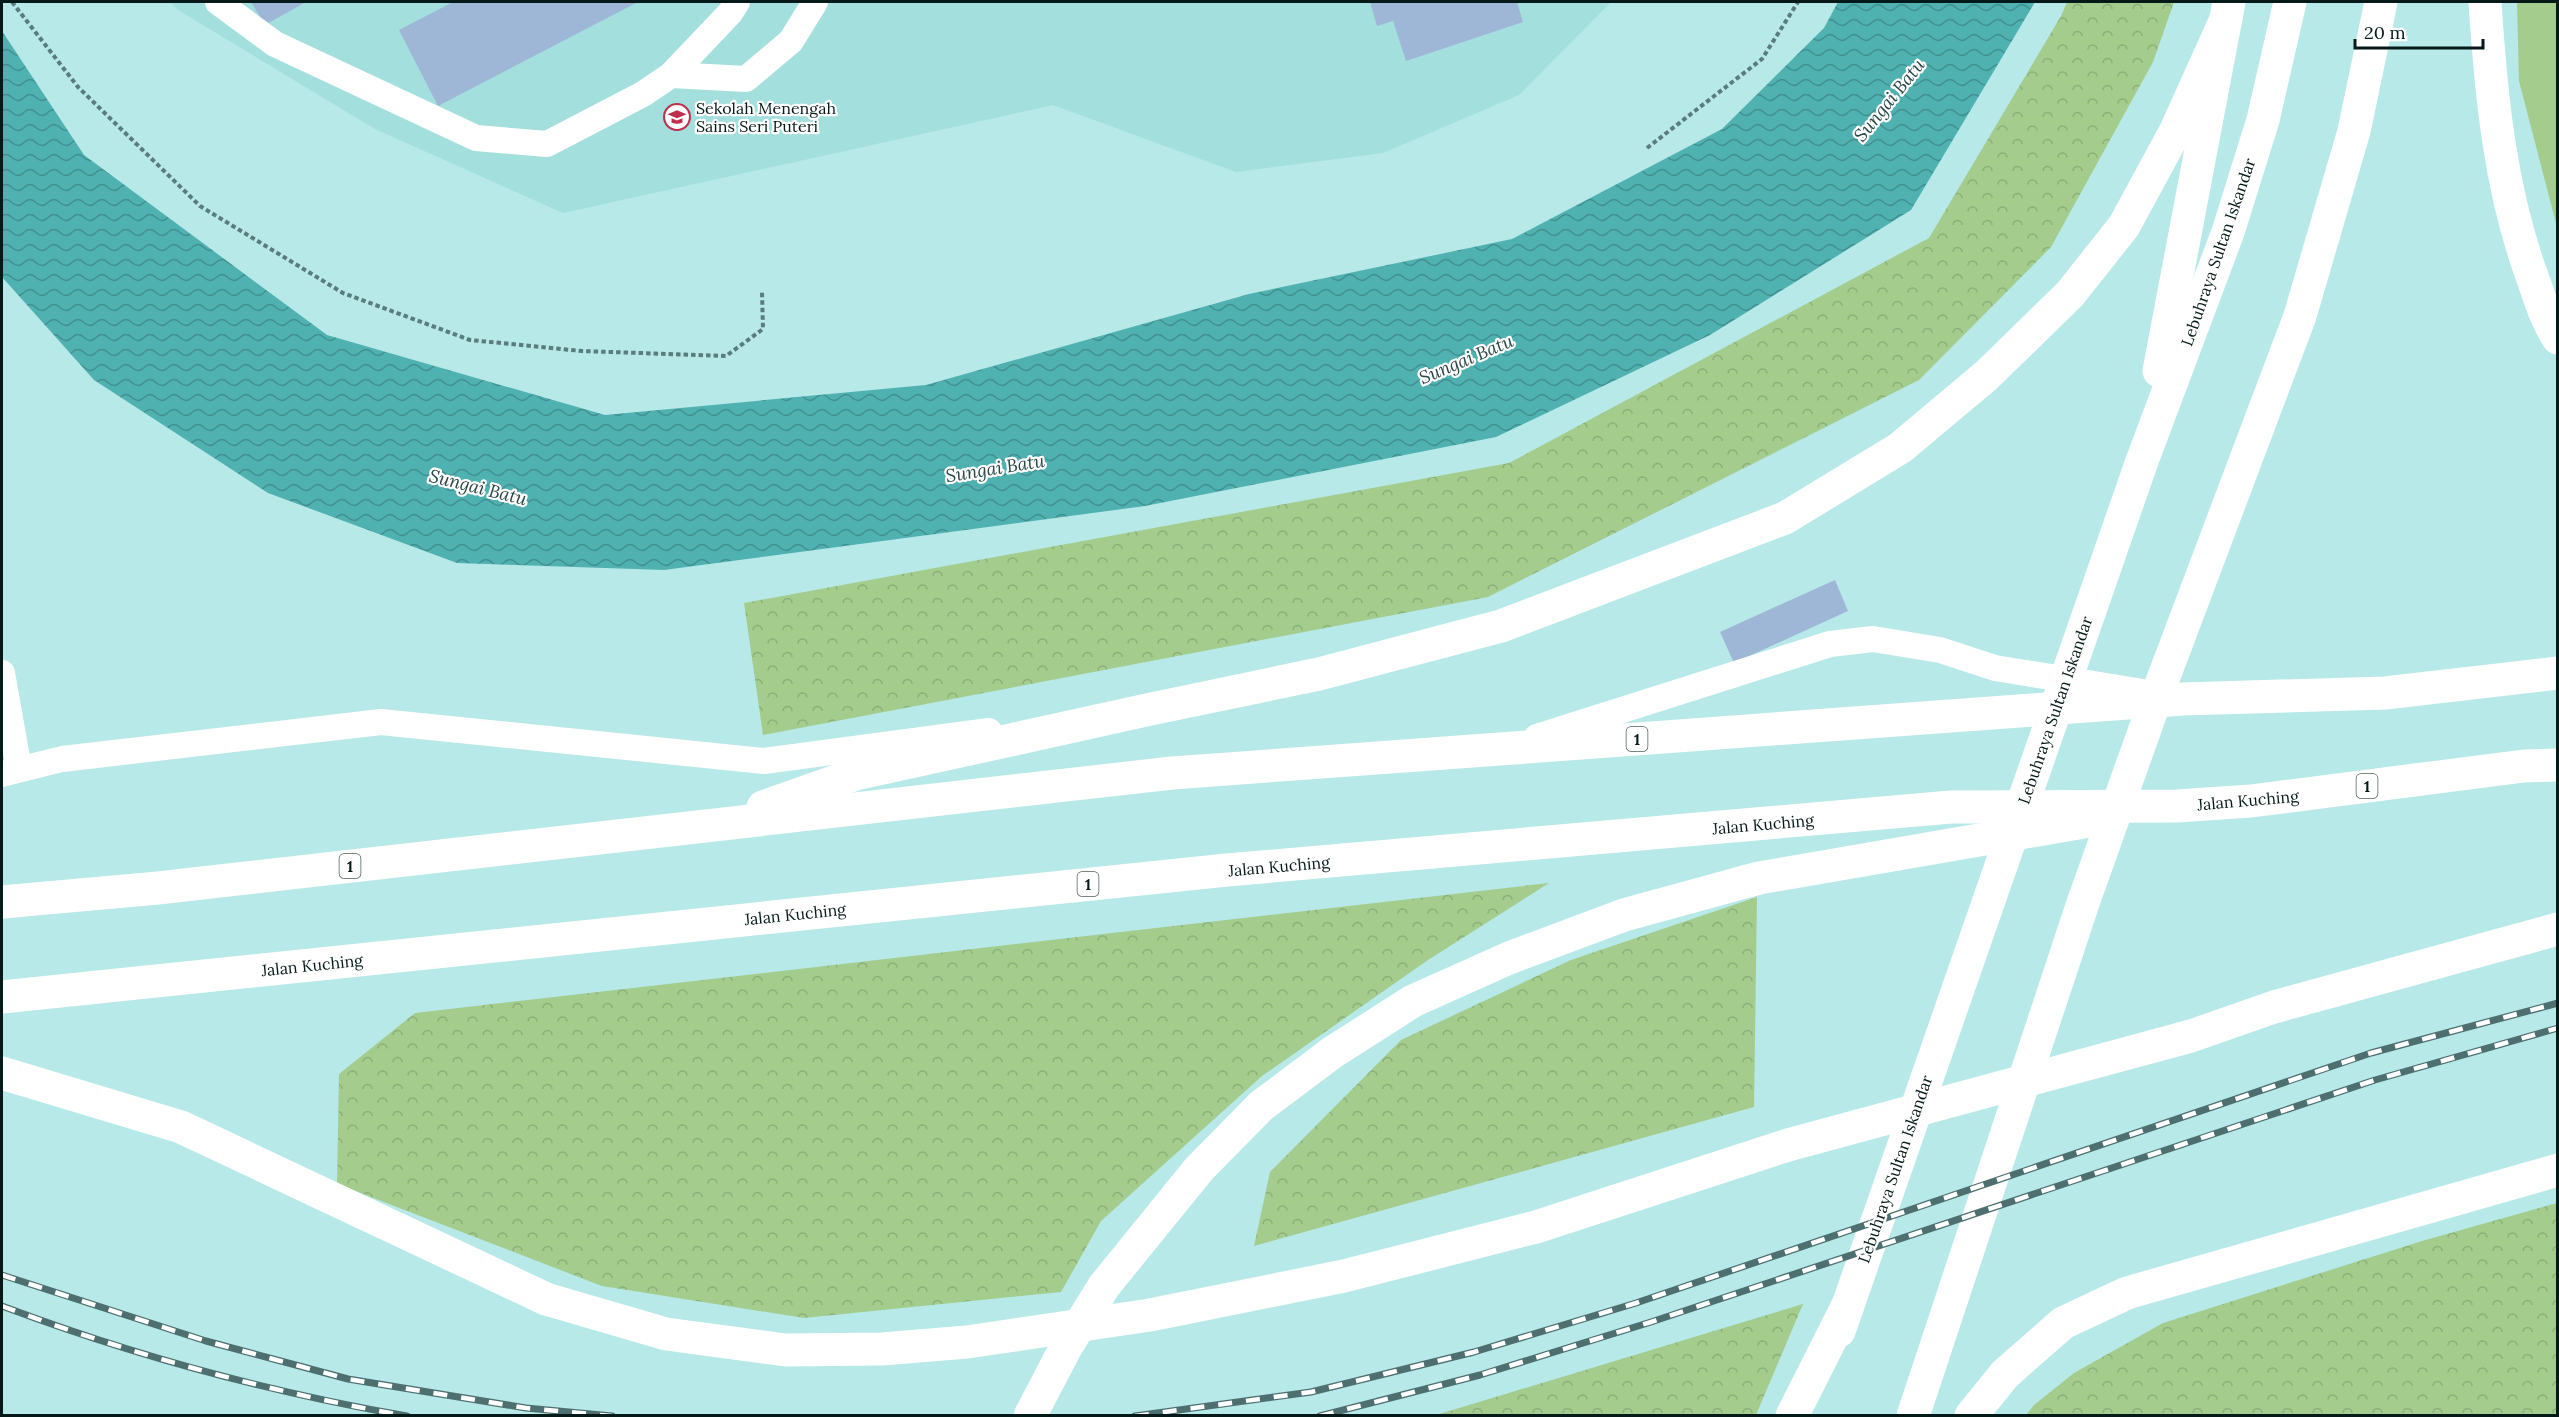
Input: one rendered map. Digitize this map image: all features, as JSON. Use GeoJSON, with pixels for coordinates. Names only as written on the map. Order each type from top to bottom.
{"type":"FeatureCollection","features":[{"type":"Feature","properties":{"kind":"main road","name":"Lebuhraya Sultan Iskandar"},"geometry":{"type":"LineString","coordinates":[[1810,1416],[2142,461],[2228,232],[2263,120],[2290,2]]}},
{"type":"Feature","properties":{"kind":"main road"},"geometry":{"type":"LineString","coordinates":[[1913,1416],[2083,903],[2160,687],[2235,494],[2300,316],[2354,132],[2381,2]]}},
{"type":"Feature","properties":{"kind":"main road"},"geometry":{"type":"LineString","coordinates":[[2485,2],[2491,85],[2505,181],[2523,252],[2549,324],[2558,338]]}},
{"type":"Feature","properties":{"kind":"main road"},"geometry":{"type":"LineString","coordinates":[[2142,461],[2228,10]]}},
{"type":"Feature","properties":{"kind":"main road"},"geometry":{"type":"LineString","coordinates":[[717,825],[856,774],[1319,674],[1501,626],[1785,518],[1900,448],[1987,375],[2070,294],[2124,226],[2176,130],[2228,10]]}},
{"type":"Feature","properties":{"kind":"main road","name":"1"},"geometry":{"type":"LineString","coordinates":[[2,902],[158,888],[1172,773],[2183,699],[2385,693],[2558,673]]}},
{"type":"Feature","properties":{"kind":"main road","name":"Jalan Kuching"},"geometry":{"type":"LineString","coordinates":[[2,997],[1227,870],[1951,807],[2177,806],[2251,801],[2524,766],[2558,765]]}},
{"type":"Feature","properties":{"kind":"main road"},"geometry":{"type":"LineString","coordinates":[[1030,1416],[1066,1347],[1104,1286],[1199,1169],[1262,1106],[1333,1052],[1413,1001],[1509,958],[1624,915],[1759,878],[2177,806]]}},
{"type":"Feature","properties":{"kind":"main road"},"geometry":{"type":"LineString","coordinates":[[2,1072],[181,1127],[546,1299],[666,1334],[786,1350],[882,1349],[967,1342],[1150,1315],[1344,1276],[1536,1227],[1788,1145],[2191,1036],[2274,1007],[2558,929]]}},
{"type":"Feature","properties":{"kind":"main road"},"geometry":{"type":"LineString","coordinates":[[1971,1416],[2005,1374],[2063,1323],[2127,1293],[2558,1170]]}},
{"type":"Feature","properties":{"kind":"main road"},"geometry":{"type":"LineString","coordinates":[[1792,1416],[1848,1305]]}},
{"type":"Feature","properties":{"kind":"lane"},"geometry":{"type":"LineString","coordinates":[[218,2],[275,44],[476,138],[547,144],[643,94],[671,75],[730,13],[737,2]]}},
{"type":"Feature","properties":{"kind":"lane"},"geometry":{"type":"LineString","coordinates":[[671,75],[746,79],[791,41],[815,2]]}},
{"type":"Feature","properties":{"kind":"lane"},"geometry":{"type":"LineString","coordinates":[[1499,749],[1830,644],[1873,639],[1940,650],[1995,668],[2183,699]]}},
{"type":"Feature","properties":{"kind":"lane"},"geometry":{"type":"LineString","coordinates":[[2,673],[10,772],[62,759],[381,722],[764,761],[1151,709]]}},
{"type":"Feature","properties":{"kind":"path"},"geometry":{"type":"LineString","coordinates":[[12,2],[78,87],[200,206],[343,293],[470,339],[582,351],[726,356],[763,329],[762,292]]}},
{"type":"Feature","properties":{"kind":"path"},"geometry":{"type":"LineString","coordinates":[[1647,148],[1762,59],[1798,2]]}},
{"type":"Feature","properties":{"kind":"shaded area","name":"Sekolah Menengah Sains Seri Puteri"},"geometry":{"type":"Polygon","coordinates":[[[170,2],[1611,2],[1519,95],[1383,153],[1236,172],[1053,105],[563,213],[375,129],[178,10],[170,2]]]}},
{"type":"Feature","properties":{"kind":"green space"},"geometry":{"type":"Polygon","coordinates":[[[2067,2],[2174,2],[2153,62],[2051,247],[1919,380],[1488,597],[763,735],[744,603],[1509,463],[1929,238],[2061,16],[2067,2]]]}},
{"type":"Feature","properties":{"kind":"green space"},"geometry":{"type":"Polygon","coordinates":[[[2517,2],[2557,2],[2557,227],[2519,81],[2517,2]]]}},
{"type":"Feature","properties":{"kind":"green space"},"geometry":{"type":"Polygon","coordinates":[[[1549,883],[1428,960],[1262,1076],[1101,1221],[1061,1292],[804,1318],[602,1286],[337,1184],[339,1074],[415,1013],[1549,883]]]}},
{"type":"Feature","properties":{"kind":"green space"},"geometry":{"type":"Polygon","coordinates":[[[1757,897],[1754,1107],[1254,1246],[1270,1172],[1401,1040],[1571,960],[1757,897]]]}},
{"type":"Feature","properties":{"kind":"green space"},"geometry":{"type":"Polygon","coordinates":[[[2557,1203],[2557,1415],[2026,1415],[2034,1405],[2074,1373],[2163,1323],[2422,1241],[2557,1203]]]}},
{"type":"Feature","properties":{"kind":"green space"},"geometry":{"type":"Polygon","coordinates":[[[1803,1304],[1756,1415],[1436,1415],[1803,1304]]]}},
{"type":"Feature","properties":{"kind":"water","name":"Sungai Batu"},"geometry":{"type":"Polygon","coordinates":[[[1838,2],[2035,2],[1911,210],[1710,335],[1496,437],[1145,506],[664,570],[457,563],[268,493],[94,380],[2,277],[2,31],[84,155],[327,335],[605,415],[926,385],[1249,294],[1512,239],[1722,129],[1824,28],[1838,2]]]}},
{"type":"Feature","properties":{"kind":"building"},"geometry":{"type":"Polygon","coordinates":[[[251,2],[306,2],[265,25],[251,2]]]}},
{"type":"Feature","properties":{"kind":"building"},"geometry":{"type":"Polygon","coordinates":[[[453,2],[638,2],[438,106],[399,30],[453,2]]]}},
{"type":"Feature","properties":{"kind":"building"},"geometry":{"type":"Polygon","coordinates":[[[1370,2],[1517,2],[1523,22],[1406,61],[1393,21],[1377,26],[1370,2]]]}},
{"type":"Feature","properties":{"kind":"building"},"geometry":{"type":"Polygon","coordinates":[[[1835,580],[1848,611],[1734,663],[1720,632],[1835,580]]]}},
{"type":"Feature","properties":{"kind":"railway"},"geometry":{"type":"LineString","coordinates":[[1135,1416],[1311,1392],[1474,1352],[1636,1303],[2371,1053],[2558,1003]]}},
{"type":"Feature","properties":{"kind":"railway"},"geometry":{"type":"LineString","coordinates":[[1320,1416],[1480,1375],[1651,1322],[2375,1080],[2558,1028]]}},
{"type":"Feature","properties":{"kind":"railway"},"geometry":{"type":"LineString","coordinates":[[2,1275],[206,1341],[348,1379],[526,1408],[612,1416]]}},
{"type":"Feature","properties":{"kind":"railway"},"geometry":{"type":"LineString","coordinates":[[2,1306],[151,1356],[252,1384],[407,1416]]}},
{"type":"Feature","properties":{"kind":"place","name":"Sekolah Menengah Sains Seri Puteri"},"geometry":{"type":"Point","coordinates":[677,117]}}]}
